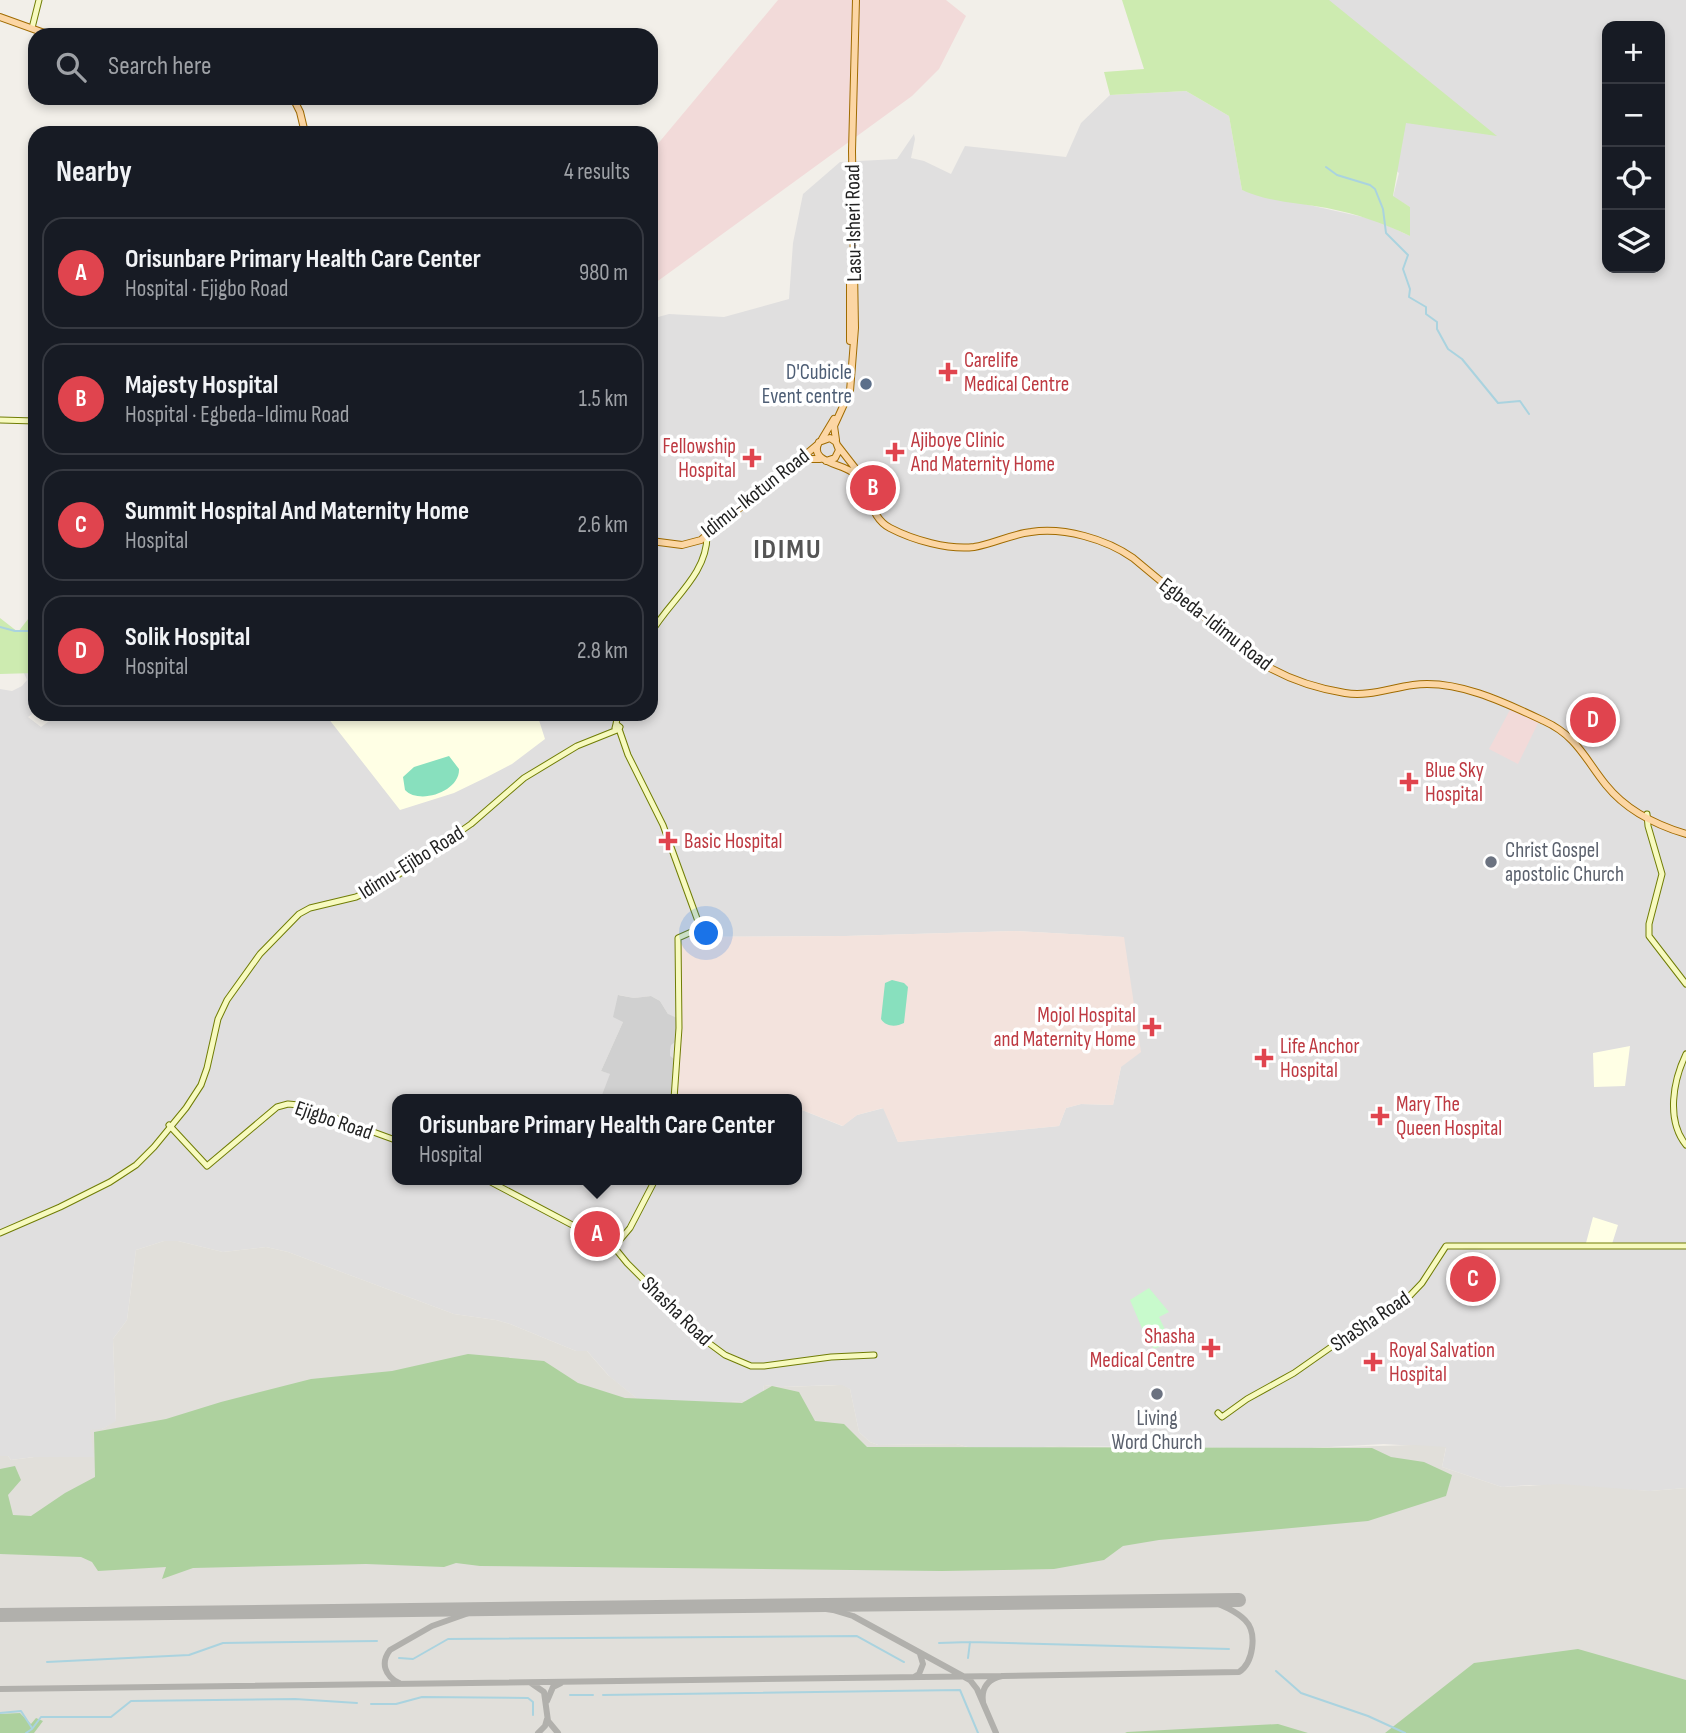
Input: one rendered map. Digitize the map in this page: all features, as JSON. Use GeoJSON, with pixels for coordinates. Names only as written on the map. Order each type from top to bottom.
{"type":"FeatureCollection","features":[{"type":"Feature","properties":{"kind":"main road","name":"Lasu-Isheri Road"},"geometry":{"type":"LineString","coordinates":[[837,444],[834,426],[850,391],[853,374],[849,144],[853,0]]}},
{"type":"Feature","properties":{"kind":"main road"},"geometry":{"type":"LineString","coordinates":[[0,19],[32,28]]}},
{"type":"Feature","properties":{"kind":"main road"},"geometry":{"type":"LineString","coordinates":[[0,19],[28,30]]}},
{"type":"Feature","properties":{"kind":"main road"},"geometry":{"type":"LineString","coordinates":[[298,105],[304,116],[305,126]]}},
{"type":"Feature","properties":{"kind":"main road","name":"Lasu-Isheri Road"},"geometry":{"type":"LineString","coordinates":[[819,442],[842,404],[847,385],[852,306]]}},
{"type":"Feature","properties":{"kind":"main road"},"geometry":{"type":"LineString","coordinates":[[830,438],[837,444],[839,450],[835,458],[825,460],[816,452],[819,442],[830,438]]}},
{"type":"Feature","properties":{"kind":"main road","name":"Idimu-Ikotun Road"},"geometry":{"type":"LineString","coordinates":[[658,540],[673,542],[698,539],[819,442]]}},
{"type":"Feature","properties":{"kind":"main road","name":"Egbeda-Idimu Road"},"geometry":{"type":"LineString","coordinates":[[837,444],[861,475],[880,516],[909,534]]}},
{"type":"Feature","properties":{"kind":"main road","name":"Idimu-Ikotun Road"},"geometry":{"type":"LineString","coordinates":[[658,541],[673,545],[696,542],[799,463],[810,458],[825,460]]}},
{"type":"Feature","properties":{"kind":"main road","name":"Egbeda-Idimu Road"},"geometry":{"type":"LineString","coordinates":[[825,460],[855,474],[877,517],[888,527],[909,534],[959,544],[974,544],[1031,529],[1048,528],[1117,544],[1133,554],[1255,654],[1277,668],[1309,680],[1348,691],[1413,685],[1448,687],[1489,698],[1544,721],[1576,742],[1606,786],[1620,800],[1649,820],[1686,833]]}},
{"type":"Feature","properties":{"kind":"main road","name":"Egbeda-Idimu Road"},"geometry":{"type":"LineString","coordinates":[[1388,688],[1423,681],[1456,686],[1497,698],[1541,716],[1570,734],[1615,790],[1649,820],[1686,833]]}},
{"type":"Feature","properties":{"kind":"street"},"geometry":{"type":"LineString","coordinates":[[32,28],[39,0]]}},
{"type":"Feature","properties":{"kind":"street"},"geometry":{"type":"LineString","coordinates":[[0,420],[28,421]]}},
{"type":"Feature","properties":{"kind":"street"},"geometry":{"type":"LineString","coordinates":[[658,621],[704,562],[707,536]]}},
{"type":"Feature","properties":{"kind":"street"},"geometry":{"type":"LineString","coordinates":[[658,619],[701,562],[704,547],[696,542]]}},
{"type":"Feature","properties":{"kind":"street"},"geometry":{"type":"LineString","coordinates":[[618,721],[617,727],[628,755],[663,825],[699,924],[696,930],[678,938],[679,1027],[674,1094]]}},
{"type":"Feature","properties":{"kind":"street","name":"Idimu-Ejibo Road"},"geometry":{"type":"LineString","coordinates":[[0,1231],[82,1194],[124,1171],[170,1126],[198,1084],[215,1018],[225,999],[258,952],[294,916],[310,906],[356,895],[387,880],[465,826],[523,775],[576,744],[617,727]]}},
{"type":"Feature","properties":{"kind":"street"},"geometry":{"type":"LineString","coordinates":[[1649,820],[1662,874],[1649,924],[1649,936],[1686,982]]}},
{"type":"Feature","properties":{"kind":"street"},"geometry":{"type":"LineString","coordinates":[[1686,1056],[1675,1115],[1686,1144]]}},
{"type":"Feature","properties":{"kind":"street","name":"Ejigbo Road"},"geometry":{"type":"LineString","coordinates":[[170,1126],[208,1166],[277,1107],[288,1104],[299,1105],[392,1139]]}},
{"type":"Feature","properties":{"kind":"street"},"geometry":{"type":"LineString","coordinates":[[496,1185],[614,1247],[630,1228],[652,1185]]}},
{"type":"Feature","properties":{"kind":"street","name":"ShaSha Road"},"geometry":{"type":"LineString","coordinates":[[1218,1413],[1222,1417],[1401,1305],[1422,1283],[1446,1245],[1686,1246]]}},
{"type":"Feature","properties":{"kind":"street","name":"Shasha Road"},"geometry":{"type":"LineString","coordinates":[[614,1247],[702,1338],[725,1355],[751,1366],[874,1355]]}},
{"type":"Feature","properties":{"kind":"shaded area"},"geometry":{"type":"Polygon","coordinates":[[[778,0],[946,0],[966,16],[939,69],[912,96],[658,281],[658,144],[778,0]]]}},
{"type":"Feature","properties":{"kind":"shaded area"},"geometry":{"type":"Polygon","coordinates":[[[1178,0],[1686,0],[1686,1488],[1650,1491],[1530,1485],[1502,1487],[1442,1467],[1446,1448],[1384,1444],[1238,1452],[1229,1448],[1059,1446],[983,1451],[956,1444],[878,1445],[859,1432],[850,1389],[835,1385],[764,1385],[762,1399],[719,1403],[640,1401],[610,1377],[587,1351],[576,1351],[510,1324],[454,1314],[288,1252],[266,1247],[223,1252],[178,1241],[164,1241],[136,1250],[127,1320],[113,1339],[116,1422],[102,1429],[94,1458],[34,1457],[11,1460],[8,1456],[0,1456],[0,689],[12,691],[27,680],[20,664],[28,660],[28,721],[33,721],[41,727],[49,721],[658,721],[658,317],[669,314],[724,317],[789,299],[793,243],[803,194],[840,162],[897,159],[914,134],[911,158],[951,174],[965,146],[1066,157],[1081,123],[1110,95],[1186,91],[1229,116],[1242,190],[1376,220],[1410,236],[1410,207],[1393,197],[1399,173],[1178,0]],[[1014,931],[676,937],[677,1032],[672,1094],[668,1014],[660,1001],[651,996],[634,998],[619,995],[623,1022],[601,1071],[611,1074],[603,1094],[392,1094],[392,1185],[802,1185],[802,1110],[842,1126],[857,1115],[884,1108],[898,1142],[1059,1126],[1066,1108],[1081,1104],[1113,1105],[1121,1067],[1123,937],[1014,931]]]}},
{"type":"Feature","properties":{"kind":"shaded area"},"geometry":{"type":"Polygon","coordinates":[[[1511,708],[1539,721],[1518,764],[1489,749],[1511,708]]]}},
{"type":"Feature","properties":{"kind":"shaded area"},"geometry":{"type":"Polygon","coordinates":[[[330,721],[539,721],[545,739],[512,764],[454,793],[400,810],[330,721]]]}},
{"type":"Feature","properties":{"kind":"shaded area"},"geometry":{"type":"Polygon","coordinates":[[[1014,931],[1124,937],[1141,1052],[1121,1067],[1113,1105],[1081,1104],[1066,1108],[1059,1126],[898,1142],[883,1108],[857,1115],[843,1126],[802,1110],[802,1094],[672,1094],[677,1032],[676,937],[1014,931]]]}},
{"type":"Feature","properties":{"kind":"shaded area"},"geometry":{"type":"Polygon","coordinates":[[[618,995],[634,998],[651,996],[660,1001],[668,1014],[677,1018],[675,1042],[670,1050],[670,1056],[674,1059],[672,1094],[602,1094],[610,1074],[601,1071],[623,1022],[613,1017],[618,995]]]}},
{"type":"Feature","properties":{"kind":"shaded area"},"geometry":{"type":"Polygon","coordinates":[[[1630,1046],[1625,1086],[1594,1087],[1593,1053],[1630,1046]]]}},
{"type":"Feature","properties":{"kind":"shaded area"},"geometry":{"type":"Polygon","coordinates":[[[1593,1217],[1618,1225],[1612,1244],[1586,1243],[1593,1217]]]}},
{"type":"Feature","properties":{"kind":"shaded area"},"geometry":{"type":"Polygon","coordinates":[[[164,1241],[178,1241],[223,1252],[266,1247],[288,1252],[454,1314],[510,1324],[576,1351],[587,1351],[608,1375],[640,1401],[719,1403],[762,1399],[764,1385],[842,1385],[850,1389],[859,1432],[878,1445],[956,1444],[983,1451],[1059,1446],[1232,1450],[1415,1445],[1446,1447],[1442,1467],[1502,1487],[1561,1484],[1650,1491],[1686,1488],[1686,1733],[0,1733],[0,1456],[8,1456],[11,1460],[34,1457],[94,1457],[90,1430],[102,1429],[116,1421],[113,1339],[127,1320],[136,1250],[164,1241]]]}},
{"type":"Feature","properties":{"kind":"green space"},"geometry":{"type":"Polygon","coordinates":[[[1122,0],[1329,0],[1497,136],[1406,123],[1393,196],[1410,207],[1410,236],[1349,213],[1252,194],[1242,190],[1229,116],[1186,91],[1110,95],[1104,72],[1144,69],[1122,0]]]}},
{"type":"Feature","properties":{"kind":"green space"},"geometry":{"type":"Polygon","coordinates":[[[0,618],[18,632],[28,619],[28,673],[0,674],[0,618]]]}},
{"type":"Feature","properties":{"kind":"green space"},"geometry":{"type":"Polygon","coordinates":[[[449,756],[459,769],[458,777],[446,790],[429,796],[419,796],[405,790],[403,777],[414,767],[449,756]]]}},
{"type":"Feature","properties":{"kind":"green space"},"geometry":{"type":"Polygon","coordinates":[[[892,980],[908,987],[904,1023],[895,1026],[886,1024],[881,1019],[885,983],[892,980]]]}},
{"type":"Feature","properties":{"kind":"green space"},"geometry":{"type":"Polygon","coordinates":[[[1149,1288],[1169,1312],[1159,1317],[1171,1342],[1154,1349],[1130,1300],[1149,1288]]]}},
{"type":"Feature","properties":{"kind":"green space"},"geometry":{"type":"Polygon","coordinates":[[[468,1354],[544,1361],[578,1383],[625,1398],[742,1403],[772,1386],[799,1392],[815,1421],[844,1424],[867,1447],[1372,1448],[1391,1457],[1424,1462],[1452,1475],[1446,1496],[1368,1521],[1159,1540],[1123,1546],[1104,1560],[1054,1569],[942,1571],[366,1564],[193,1568],[162,1579],[166,1567],[98,1571],[92,1562],[81,1557],[0,1554],[0,1469],[15,1466],[21,1480],[8,1495],[13,1515],[31,1516],[95,1477],[94,1432],[166,1419],[311,1379],[392,1371],[468,1354]]]}},
{"type":"Feature","properties":{"kind":"green space"},"geometry":{"type":"Polygon","coordinates":[[[1578,1649],[1686,1680],[1686,1733],[1385,1733],[1474,1663],[1578,1649]]]}},
{"type":"Feature","properties":{"kind":"green space"},"geometry":{"type":"Polygon","coordinates":[[[20,1713],[31,1724],[36,1718],[43,1721],[34,1733],[0,1733],[0,1714],[20,1713]]]}},
{"type":"Feature","properties":{"kind":"green space"},"geometry":{"type":"Polygon","coordinates":[[[1278,1724],[1308,1733],[1125,1733],[1127,1732],[1278,1724]]]}},
{"type":"Feature","properties":{"kind":"waterway"},"geometry":{"type":"LineString","coordinates":[[1326,167],[1337,175],[1375,189],[1383,209],[1386,233],[1408,255],[1403,269],[1410,289],[1409,297],[1426,307],[1426,314],[1437,322],[1437,329],[1448,349],[1462,359],[1498,403],[1520,401],[1529,414]]}},
{"type":"Feature","properties":{"kind":"waterway"},"geometry":{"type":"LineString","coordinates":[[0,627],[28,631]]}},
{"type":"Feature","properties":{"kind":"waterway"},"geometry":{"type":"LineString","coordinates":[[399,1658],[413,1659],[448,1639],[857,1636],[904,1662]]}},
{"type":"Feature","properties":{"kind":"waterway"},"geometry":{"type":"LineString","coordinates":[[47,1662],[189,1655],[223,1643],[377,1641]]}},
{"type":"Feature","properties":{"kind":"waterway"},"geometry":{"type":"LineString","coordinates":[[968,1658],[970,1642]]}},
{"type":"Feature","properties":{"kind":"waterway"},"geometry":{"type":"LineString","coordinates":[[939,1643],[1229,1649]]}},
{"type":"Feature","properties":{"kind":"waterway"},"geometry":{"type":"LineString","coordinates":[[1276,1671],[1301,1693],[1368,1716],[1405,1733]]}},
{"type":"Feature","properties":{"kind":"waterway"},"geometry":{"type":"LineString","coordinates":[[603,1695],[960,1690],[978,1733]]}},
{"type":"Feature","properties":{"kind":"waterway"},"geometry":{"type":"LineString","coordinates":[[570,1695],[593,1695]]}},
{"type":"Feature","properties":{"kind":"waterway"},"geometry":{"type":"LineString","coordinates":[[371,1704],[396,1704],[422,1697],[528,1698],[533,1702],[533,1715]]}},
{"type":"Feature","properties":{"kind":"waterway"},"geometry":{"type":"LineString","coordinates":[[26,1733],[41,1717],[111,1717],[131,1701],[295,1699],[357,1703]]}},
{"type":"Feature","properties":{"kind":"waterway"},"geometry":{"type":"LineString","coordinates":[[0,1713],[21,1711],[32,1728]]}},
{"type":"Feature","properties":{"kind":"taxiway"},"geometry":{"type":"LineString","coordinates":[[1002,1676],[1239,1672],[1248,1662],[1252,1648],[1252,1632],[1245,1620],[1233,1611],[1210,1601]]}},
{"type":"Feature","properties":{"kind":"taxiway"},"geometry":{"type":"LineString","coordinates":[[805,1606],[853,1616],[970,1680],[977,1689],[996,1733]]}},
{"type":"Feature","properties":{"kind":"taxiway"},"geometry":{"type":"LineString","coordinates":[[399,1683],[387,1673],[385,1660],[390,1650],[432,1626],[480,1609]]}},
{"type":"Feature","properties":{"kind":"taxiway"},"geometry":{"type":"LineString","coordinates":[[914,1677],[919,1674],[923,1664],[920,1654]]}},
{"type":"Feature","properties":{"kind":"taxiway"},"geometry":{"type":"LineString","coordinates":[[0,1689],[1002,1676],[986,1685],[983,1702]]}},
{"type":"Feature","properties":{"kind":"taxiway"},"geometry":{"type":"LineString","coordinates":[[531,1683],[544,1692],[548,1721],[558,1733]]}},
{"type":"Feature","properties":{"kind":"taxiway"},"geometry":{"type":"LineString","coordinates":[[547,1701],[553,1687],[561,1683]]}},
{"type":"Feature","properties":{"kind":"taxiway"},"geometry":{"type":"LineString","coordinates":[[538,1733],[545,1726],[547,1719]]}},
{"type":"Feature","properties":{"kind":"runway"},"geometry":{"type":"LineString","coordinates":[[0,1615],[1239,1600]]}},
{"type":"Feature","properties":{"kind":"place","name":"Carelife Medical Centre"},"geometry":{"type":"Point","coordinates":[948,372]}},
{"type":"Feature","properties":{"kind":"place","name":"D'Cubicle Event centre"},"geometry":{"type":"Point","coordinates":[866,384]}},
{"type":"Feature","properties":{"kind":"place","name":"Ajiboye Clinic And Maternity Home"},"geometry":{"type":"Point","coordinates":[895,452]}},
{"type":"Feature","properties":{"kind":"place","name":"Fellowship Hospital"},"geometry":{"type":"Point","coordinates":[752,458]}},
{"type":"Feature","properties":{"kind":"place","name":"Majesty Hospital"},"geometry":{"type":"Point","coordinates":[873,488]}},
{"type":"Feature","properties":{"kind":"place","name":"Solik Hospital"},"geometry":{"type":"Point","coordinates":[1593,720]}},
{"type":"Feature","properties":{"kind":"place","name":"Blue Sky Hospital"},"geometry":{"type":"Point","coordinates":[1409,782]}},
{"type":"Feature","properties":{"kind":"place","name":"Basic Hospital"},"geometry":{"type":"Point","coordinates":[668,841]}},
{"type":"Feature","properties":{"kind":"place","name":"Christ Gospel apostolic Church"},"geometry":{"type":"Point","coordinates":[1491,862]}},
{"type":"Feature","properties":{"kind":"place","name":"Mojol Hospital and Maternity Home"},"geometry":{"type":"Point","coordinates":[1152,1027]}},
{"type":"Feature","properties":{"kind":"place","name":"Life Anchor Hospital"},"geometry":{"type":"Point","coordinates":[1264,1058]}},
{"type":"Feature","properties":{"kind":"place","name":"Mary The Queen Hospital"},"geometry":{"type":"Point","coordinates":[1380,1116]}},
{"type":"Feature","properties":{"kind":"place","name":"Orisunbare Primary Health Care Center"},"geometry":{"type":"Point","coordinates":[597,1234]}},
{"type":"Feature","properties":{"kind":"place","name":"Summit Hospital And Maternity Home"},"geometry":{"type":"Point","coordinates":[1473,1279]}},
{"type":"Feature","properties":{"kind":"place","name":"Shasha Medical Centre"},"geometry":{"type":"Point","coordinates":[1211,1348]}},
{"type":"Feature","properties":{"kind":"place","name":"Royal Salvation Hospital"},"geometry":{"type":"Point","coordinates":[1373,1362]}},
{"type":"Feature","properties":{"kind":"place","name":"Living Word Church"},"geometry":{"type":"Point","coordinates":[1157,1394]}},
{"type":"Feature","properties":{"kind":"district","name":"IDIMU"},"geometry":{"type":"Point","coordinates":[788,548]}}]}
